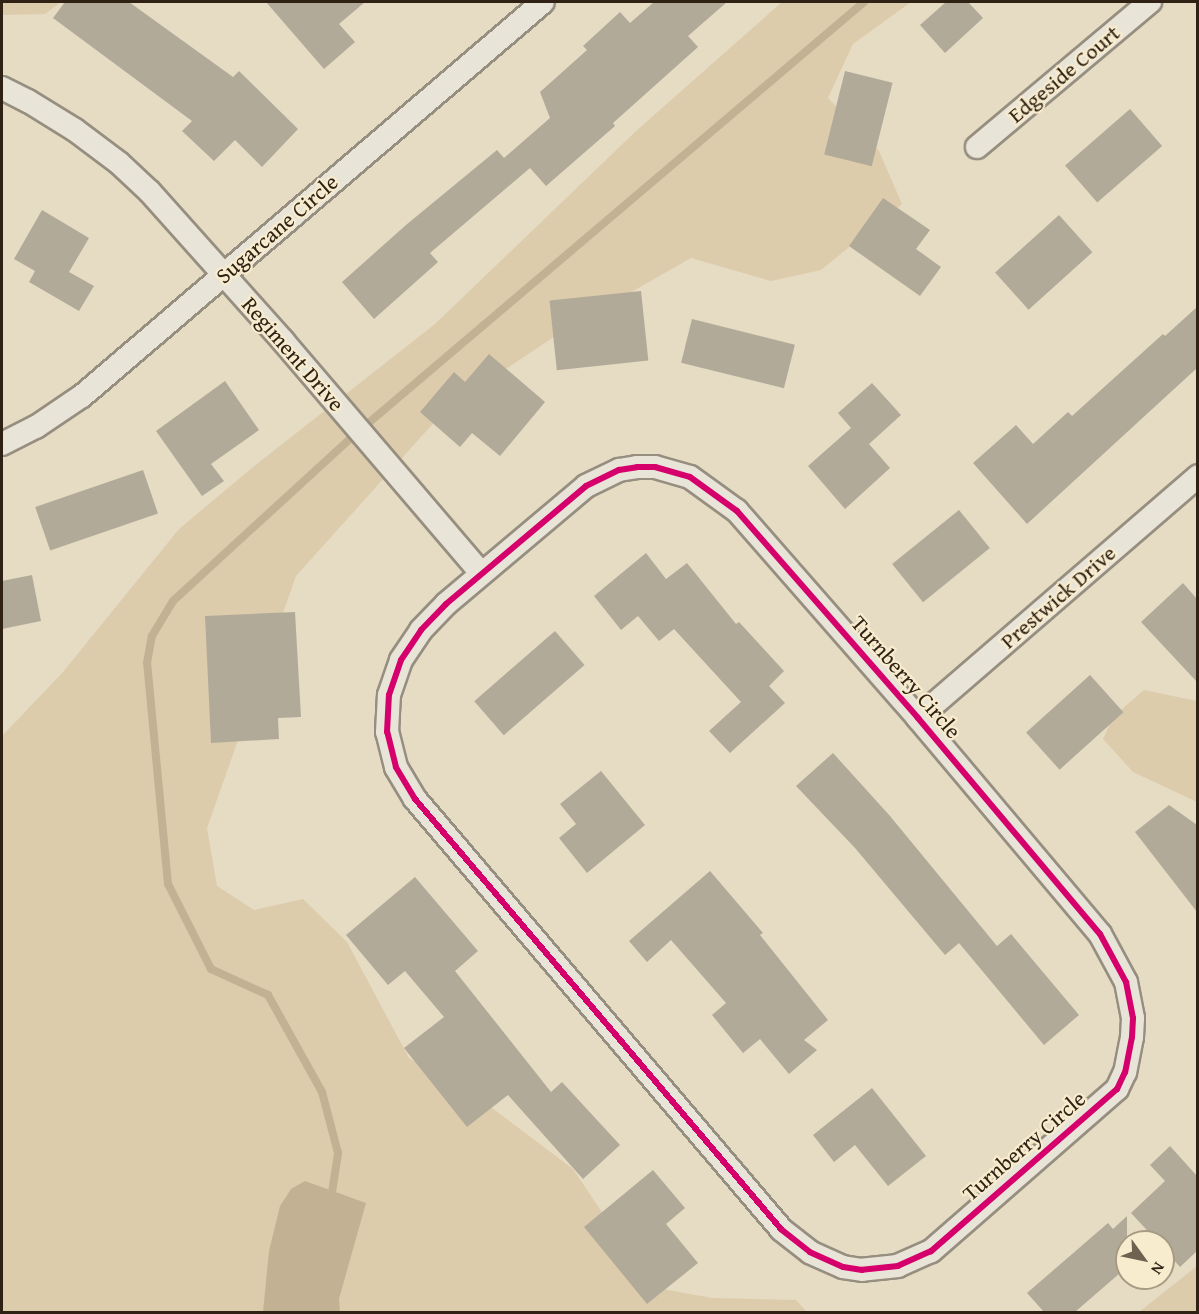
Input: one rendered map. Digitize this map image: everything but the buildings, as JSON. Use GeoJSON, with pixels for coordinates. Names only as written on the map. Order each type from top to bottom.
{"type":"FeatureCollection","features":[{"type":"Feature","properties":{"kind":"street","name":"Sugarcane Circle"},"geometry":{"type":"LineString","coordinates":[[2,444],[36,427],[81,396],[543,2]]}},
{"type":"Feature","properties":{"kind":"street","name":"Edgeside Court"},"geometry":{"type":"LineString","coordinates":[[977,147],[1150,2]]}},
{"type":"Feature","properties":{"kind":"street","name":"Regiment Drive"},"geometry":{"type":"LineString","coordinates":[[2,88],[28,100],[75,130],[118,163],[150,192],[481,573]]}},
{"type":"Feature","properties":{"kind":"street","name":"Turnberry Circle"},"geometry":{"type":"LineString","coordinates":[[637,467],[673,470],[706,486],[737,511],[918,718],[1110,949],[1126,982],[1131,1000],[1132,1037],[1125,1072],[1117,1089],[931,1251],[898,1266],[862,1270],[826,1261],[781,1229],[404,783],[396,767],[387,732],[388,704],[393,677],[421,630],[481,573],[585,486],[602,476],[637,467]]}},
{"type":"Feature","properties":{"kind":"street","name":"Prestwick Drive"},"geometry":{"type":"LineString","coordinates":[[918,718],[1197,476]]}},
{"type":"Feature","properties":{"kind":"shaded area"},"geometry":{"type":"Polygon","coordinates":[[[2,2],[61,2],[45,14],[2,15],[2,2]]]}},
{"type":"Feature","properties":{"kind":"shaded area"},"geometry":{"type":"Polygon","coordinates":[[[782,2],[911,2],[853,44],[828,98],[879,151],[902,204],[821,270],[771,281],[691,258],[563,331],[447,408],[296,576],[207,828],[217,886],[254,910],[303,899],[347,942],[409,1058],[484,1102],[573,1169],[652,1287],[712,1298],[796,1300],[807,1312],[2,1312],[2,736],[63,672],[179,529],[253,467],[435,324],[636,131],[782,2]]]}},
{"type":"Feature","properties":{"kind":"shaded area"},"geometry":{"type":"Polygon","coordinates":[[[1144,690],[1197,701],[1197,802],[1133,772],[1103,739],[1113,717],[1144,690]]]}},
{"type":"Feature","properties":{"kind":"shaded area"},"geometry":{"type":"Polygon","coordinates":[[[305,1181],[366,1203],[339,1299],[340,1312],[263,1312],[269,1251],[280,1206],[291,1189],[305,1181]]]}},
{"type":"Feature","properties":{"kind":"shaded area"},"geometry":{"type":"Polygon","coordinates":[[[1197,1266],[1197,1312],[1139,1312],[1167,1290],[1175,1290],[1175,1283],[1197,1266]]]}},
{"type":"Feature","properties":{"kind":"waterway"},"geometry":{"type":"LineString","coordinates":[[331,1199],[338,1153],[322,1092],[268,995],[211,969],[168,884],[147,663],[152,636],[173,601],[352,437],[864,2]]}},
{"type":"Feature","properties":{"kind":"cycle path"},"geometry":{"type":"LineString","coordinates":[[637,467],[655,467],[690,477],[737,511],[918,718],[1100,934],[1126,982],[1133,1018],[1132,1037],[1125,1072],[1117,1089],[931,1251],[898,1266],[862,1270],[843,1267],[810,1252],[781,1229],[415,799],[396,767],[387,732],[389,695],[401,660],[421,630],[446,604],[586,486],[619,470],[637,467]]}}]}
